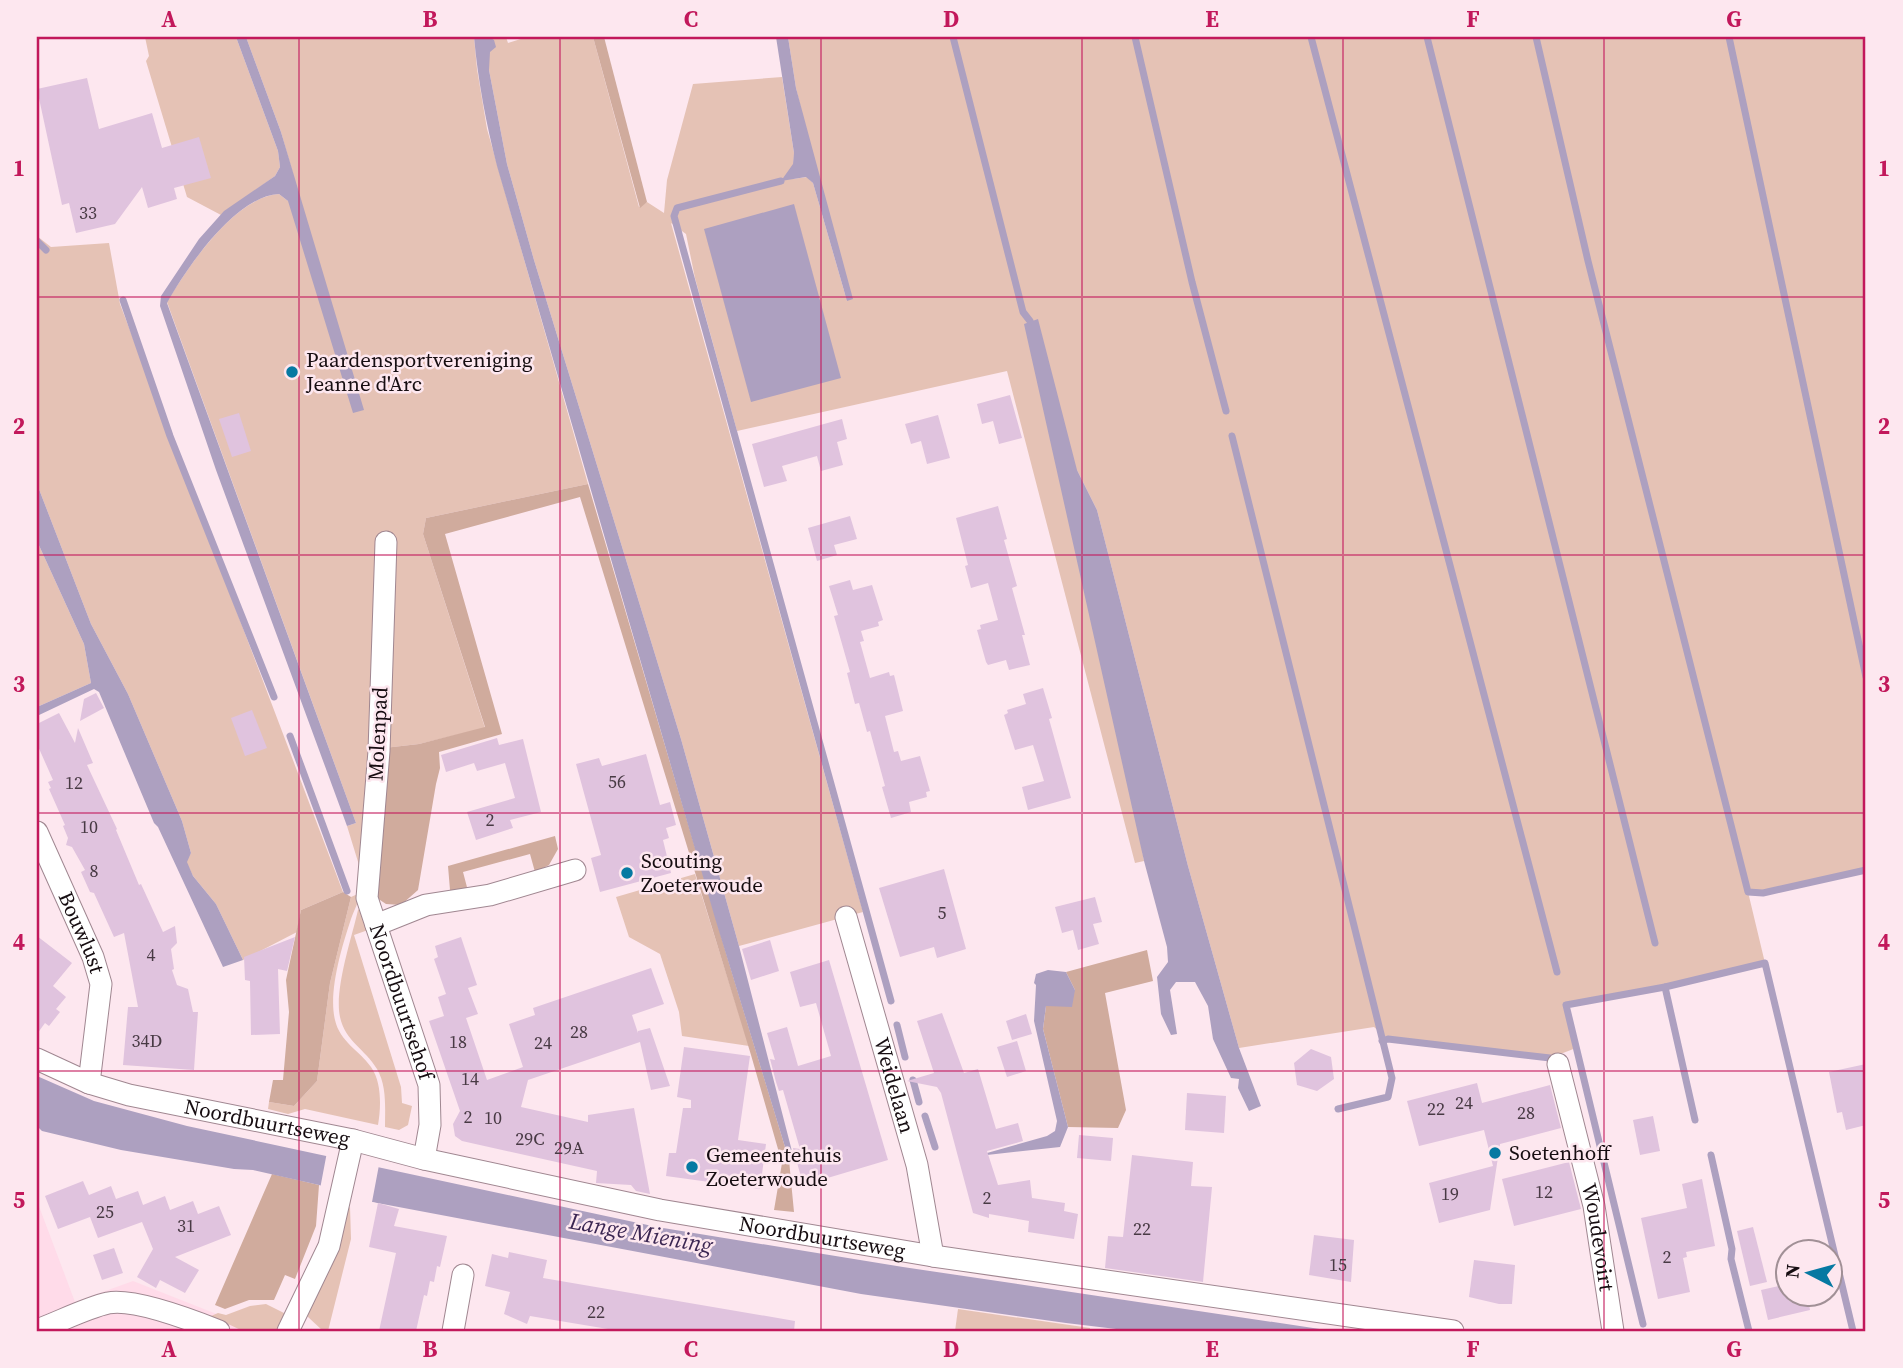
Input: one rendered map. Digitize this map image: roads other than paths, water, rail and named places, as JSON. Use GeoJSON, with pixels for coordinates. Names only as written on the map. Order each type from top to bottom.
{"type":"FeatureCollection","features":[{"type":"Feature","properties":{"kind":"street","name":"Molenpad"},"geometry":{"type":"LineString","coordinates":[[376,925],[368,898],[379,751],[386,542]]}},
{"type":"Feature","properties":{"kind":"street","name":"Bouwlust"},"geometry":{"type":"LineString","coordinates":[[37,832],[93,957],[101,984],[89,1083]]}},
{"type":"Feature","properties":{"kind":"street","name":"Noordbuurtsehof"},"geometry":{"type":"LineString","coordinates":[[424,1159],[430,1125],[429,1085],[376,925],[426,905],[490,895],[575,870]]}},
{"type":"Feature","properties":{"kind":"street","name":"Weidelaan"},"geometry":{"type":"LineString","coordinates":[[846,917],[917,1165],[933,1256]]}},
{"type":"Feature","properties":{"kind":"street","name":"Noordbuurtseweg"},"geometry":{"type":"LineString","coordinates":[[37,1059],[89,1083],[129,1095],[352,1146],[660,1210],[933,1256],[1454,1331]]}},
{"type":"Feature","properties":{"kind":"street","name":"Woudevoirt"},"geometry":{"type":"LineString","coordinates":[[1558,1064],[1594,1206],[1613,1331]]}},
{"type":"Feature","properties":{"kind":"street"},"geometry":{"type":"LineString","coordinates":[[288,1331],[329,1246],[352,1146]]}},
{"type":"Feature","properties":{"kind":"street"},"geometry":{"type":"LineString","coordinates":[[453,1331],[463,1275]]}},
{"type":"Feature","properties":{"kind":"street"},"geometry":{"type":"LineString","coordinates":[[37,1330],[108,1303],[125,1302],[219,1331]]}},
{"type":"Feature","properties":{"kind":"water"},"geometry":{"type":"Polygon","coordinates":[[[236,37],[246,37],[281,132],[364,410],[353,413],[288,201],[279,194],[263,198],[246,207],[230,220],[200,253],[167,303],[356,823],[347,826],[216,470],[160,306],[161,296],[199,239],[224,211],[275,176],[280,167],[278,151],[236,37]]]}},
{"type":"Feature","properties":{"kind":"water"},"geometry":{"type":"Polygon","coordinates":[[[474,37],[489,37],[494,40],[496,47],[490,52],[489,70],[507,164],[681,739],[739,946],[794,1159],[789,1160],[715,918],[497,166],[483,102],[474,37]]]}},
{"type":"Feature","properties":{"kind":"water"},"geometry":{"type":"Polygon","coordinates":[[[776,37],[788,37],[796,88],[853,299],[847,301],[813,183],[806,177],[781,181],[793,164],[794,153],[776,37]]]}},
{"type":"Feature","properties":{"kind":"water"},"geometry":{"type":"Polygon","coordinates":[[[794,204],[841,378],[751,402],[704,229],[794,204]]]}},
{"type":"Feature","properties":{"kind":"water"},"geometry":{"type":"Polygon","coordinates":[[[1038,319],[1077,470],[1097,510],[1188,866],[1239,1048],[1261,1106],[1249,1111],[1238,1088],[1239,1079],[1231,1078],[1213,1039],[1208,1006],[1195,982],[1176,982],[1170,990],[1177,1034],[1171,1035],[1161,1014],[1157,977],[1168,962],[1167,947],[1144,861],[1024,324],[1038,319]]]}},
{"type":"Feature","properties":{"kind":"water"},"geometry":{"type":"Polygon","coordinates":[[[37,484],[91,624],[128,694],[182,821],[191,853],[187,862],[193,876],[216,904],[243,960],[223,967],[154,823],[99,692],[94,689],[37,716],[37,707],[91,683],[84,644],[37,541],[37,484]]]}},
{"type":"Feature","properties":{"kind":"water"},"geometry":{"type":"Polygon","coordinates":[[[1048,970],[1066,972],[1075,990],[1072,1007],[1046,1006],[1043,1029],[1068,1127],[1060,1147],[987,1155],[1055,1131],[1057,1121],[1034,1021],[1036,974],[1048,970]]]}},
{"type":"Feature","properties":{"kind":"water","name":"Lange Miening"},"geometry":{"type":"Polygon","coordinates":[[[37,1076],[94,1101],[187,1126],[657,1227],[903,1267],[1333,1331],[1133,1331],[1066,1323],[861,1294],[372,1202],[319,1185],[253,1170],[121,1150],[42,1131],[37,1126],[37,1076]]]}},
{"type":"Feature","properties":{"kind":"waterway"},"geometry":{"type":"LineString","coordinates":[[953,37],[1023,312],[1030,321]]}},
{"type":"Feature","properties":{"kind":"waterway"},"geometry":{"type":"LineString","coordinates":[[1135,37],[1192,282],[1226,411]]}},
{"type":"Feature","properties":{"kind":"waterway"},"geometry":{"type":"LineString","coordinates":[[1311,37],[1557,972]]}},
{"type":"Feature","properties":{"kind":"waterway"},"geometry":{"type":"LineString","coordinates":[[1427,37],[1655,943]]}},
{"type":"Feature","properties":{"kind":"waterway"},"geometry":{"type":"LineString","coordinates":[[1536,37],[1588,261],[1748,892],[1763,893],[1866,870]]}},
{"type":"Feature","properties":{"kind":"waterway"},"geometry":{"type":"LineString","coordinates":[[1729,37],[1866,677]]}},
{"type":"Feature","properties":{"kind":"waterway"},"geometry":{"type":"LineString","coordinates":[[781,181],[677,208],[674,216],[891,1001]]}},
{"type":"Feature","properties":{"kind":"waterway"},"geometry":{"type":"LineString","coordinates":[[37,241],[46,250]]}},
{"type":"Feature","properties":{"kind":"waterway"},"geometry":{"type":"LineString","coordinates":[[123,300],[170,436],[274,697]]}},
{"type":"Feature","properties":{"kind":"waterway"},"geometry":{"type":"LineString","coordinates":[[1232,436],[1392,1078],[1388,1097],[1338,1109]]}},
{"type":"Feature","properties":{"kind":"waterway"},"geometry":{"type":"LineString","coordinates":[[290,736],[347,891]]}},
{"type":"Feature","properties":{"kind":"waterway"},"geometry":{"type":"LineString","coordinates":[[1643,1324],[1566,1005],[1665,987],[1765,963],[1853,1331]]}},
{"type":"Feature","properties":{"kind":"waterway"},"geometry":{"type":"LineString","coordinates":[[1665,987],[1695,1120]]}},
{"type":"Feature","properties":{"kind":"waterway"},"geometry":{"type":"LineString","coordinates":[[897,1025],[905,1057]]}},
{"type":"Feature","properties":{"kind":"waterway"},"geometry":{"type":"LineString","coordinates":[[1382,1041],[1388,1039],[1550,1058]]}},
{"type":"Feature","properties":{"kind":"waterway"},"geometry":{"type":"LineString","coordinates":[[913,1080],[919,1102]]}},
{"type":"Feature","properties":{"kind":"waterway"},"geometry":{"type":"LineString","coordinates":[[925,1116],[935,1147]]}},
{"type":"Feature","properties":{"kind":"waterway"},"geometry":{"type":"LineString","coordinates":[[1711,1155],[1732,1249],[1731,1259],[1749,1331]]}},
{"type":"Feature","properties":{"kind":"place","name":"Paardensportvereniging Jeanne d'Arc"},"geometry":{"type":"Point","coordinates":[292,372]}},
{"type":"Feature","properties":{"kind":"place","name":"Scouting Zoeterwoude"},"geometry":{"type":"Point","coordinates":[627,873]}},
{"type":"Feature","properties":{"kind":"place","name":"Soetenhoff"},"geometry":{"type":"Point","coordinates":[1495,1153]}},
{"type":"Feature","properties":{"kind":"place","name":"Gemeentehuis Zoeterwoude"},"geometry":{"type":"Point","coordinates":[692,1167]}}]}
